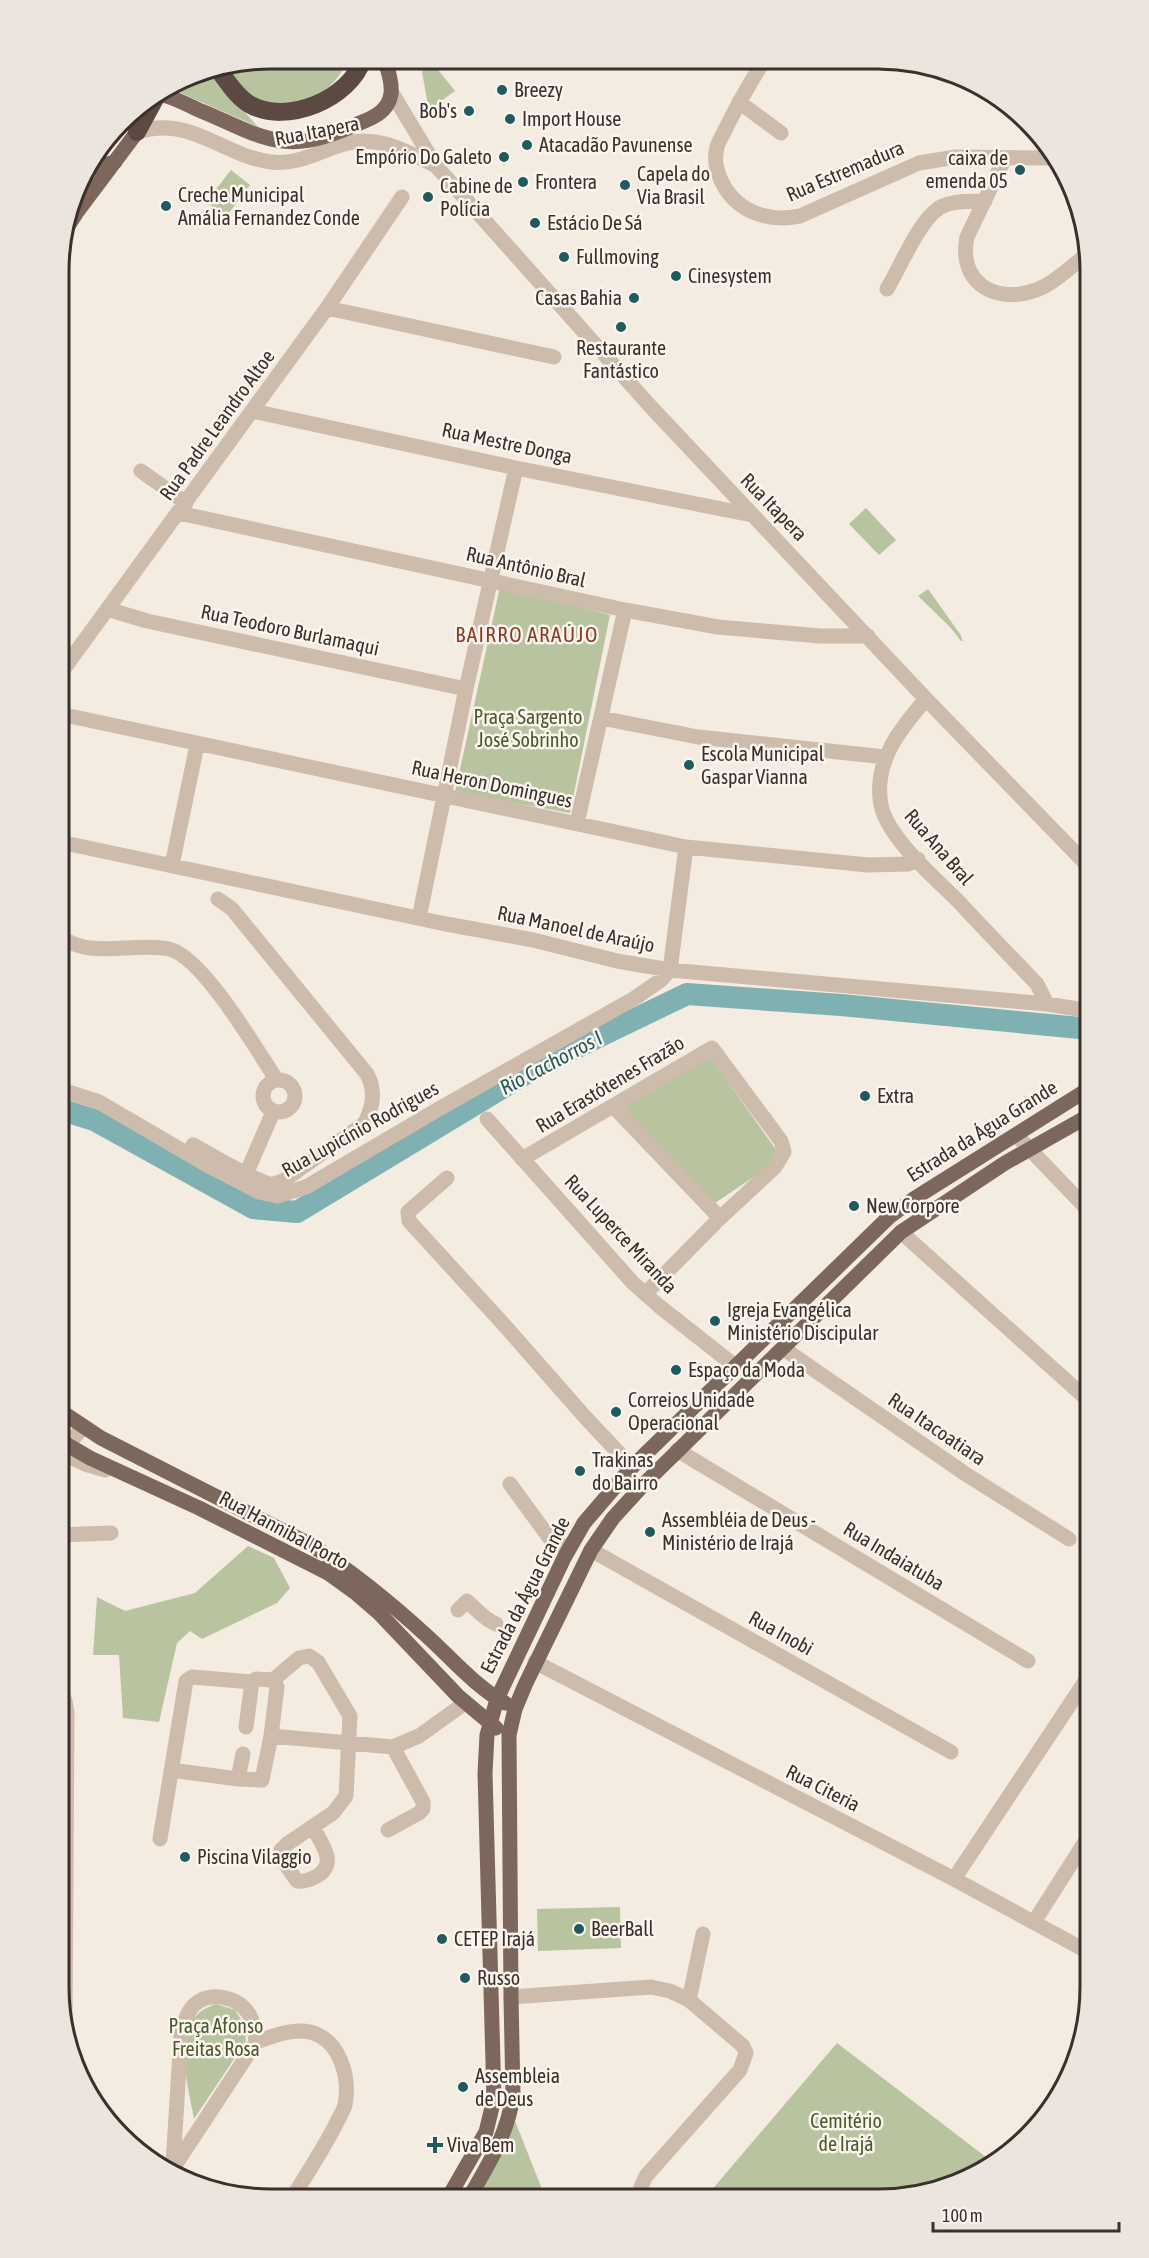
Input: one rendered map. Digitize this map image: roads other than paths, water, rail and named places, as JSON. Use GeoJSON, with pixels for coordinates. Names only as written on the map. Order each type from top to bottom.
{"type":"FeatureCollection","features":[{"type":"Feature","properties":{"kind":"highway"},"geometry":{"type":"LineString","coordinates":[[223,75],[248,103],[261,109],[287,111],[310,107],[327,99],[356,74],[358,69]]}},
{"type":"Feature","properties":{"kind":"highway"},"geometry":{"type":"LineString","coordinates":[[137,132],[150,110]]}},
{"type":"Feature","properties":{"kind":"main road"},"geometry":{"type":"LineString","coordinates":[[166,98],[273,140],[305,141],[370,119],[383,109],[392,93],[388,69]]}},
{"type":"Feature","properties":{"kind":"main road"},"geometry":{"type":"LineString","coordinates":[[79,209],[137,132]]}},
{"type":"Feature","properties":{"kind":"main road"},"geometry":{"type":"LineString","coordinates":[[98,166],[115,162]]}},
{"type":"Feature","properties":{"kind":"main road","name":"Estrada da Água Grande"},"geometry":{"type":"LineString","coordinates":[[454,2189],[486,2132],[494,2099],[484,1773],[489,1724],[504,1682],[584,1522],[632,1467],[883,1222],[909,1201],[1080,1094]]}},
{"type":"Feature","properties":{"kind":"main road","name":"Estrada da Água Grande"},"geometry":{"type":"LineString","coordinates":[[474,2189],[496,2152],[511,2111],[513,2095],[509,1736],[515,1709],[535,1662],[591,1550],[613,1518],[677,1450],[784,1349],[901,1233],[969,1185],[1080,1121]]}},
{"type":"Feature","properties":{"kind":"main road"},"geometry":{"type":"LineString","coordinates":[[960,1170],[969,1185]]}},
{"type":"Feature","properties":{"kind":"main road","name":"Rua Hannibal Porto"},"geometry":{"type":"LineString","coordinates":[[69,1417],[101,1438],[311,1545],[339,1563],[391,1603],[483,1688],[515,1709]]}},
{"type":"Feature","properties":{"kind":"main road","name":"Rua Hannibal Porto"},"geometry":{"type":"LineString","coordinates":[[69,1451],[209,1513],[328,1573],[379,1613],[465,1703],[489,1724],[509,1736]]}},
{"type":"Feature","properties":{"kind":"main road"},"geometry":{"type":"LineString","coordinates":[[483,1688],[493,1690],[502,1686],[504,1682]]}},
{"type":"Feature","properties":{"kind":"street","name":"Rua Estremadura"},"geometry":{"type":"LineString","coordinates":[[759,69],[717,146],[715,164],[722,183],[734,200],[746,209],[762,216],[785,219],[800,216],[919,163],[956,157],[1045,158]]}},
{"type":"Feature","properties":{"kind":"street","name":"Rua Itapera"},"geometry":{"type":"LineString","coordinates":[[392,93],[436,166],[651,407],[926,699],[1080,858]]}},
{"type":"Feature","properties":{"kind":"street"},"geometry":{"type":"LineString","coordinates":[[739,102],[781,133]]}},
{"type":"Feature","properties":{"kind":"street","name":"Rua Itapera"},"geometry":{"type":"LineString","coordinates":[[137,132],[163,126],[177,128],[271,162],[312,157],[349,143],[372,141],[402,149],[436,166]]}},
{"type":"Feature","properties":{"kind":"street"},"geometry":{"type":"LineString","coordinates":[[1005,158],[967,237],[964,251],[965,263],[973,280],[987,290],[1013,295],[1034,291],[1046,285],[1079,261]]}},
{"type":"Feature","properties":{"kind":"street","name":"Rua Padre Leandro Altoe"},"geometry":{"type":"LineString","coordinates":[[69,662],[327,308],[402,197]]}},
{"type":"Feature","properties":{"kind":"street"},"geometry":{"type":"LineString","coordinates":[[887,290],[923,224],[932,213],[944,205],[985,201]]}},
{"type":"Feature","properties":{"kind":"street"},"geometry":{"type":"LineString","coordinates":[[327,308],[554,357]]}},
{"type":"Feature","properties":{"kind":"street","name":"Rua Mestre Donga"},"geometry":{"type":"LineString","coordinates":[[253,411],[516,468],[696,502],[752,515]]}},
{"type":"Feature","properties":{"kind":"street"},"geometry":{"type":"LineString","coordinates":[[419,918],[466,688],[516,468]]}},
{"type":"Feature","properties":{"kind":"street"},"geometry":{"type":"LineString","coordinates":[[141,471],[183,508]]}},
{"type":"Feature","properties":{"kind":"street","name":"Rua Antônio Bral"},"geometry":{"type":"LineString","coordinates":[[183,508],[625,610],[718,627],[820,636],[868,636]]}},
{"type":"Feature","properties":{"kind":"street","name":"Rua Teodoro Burlamaqui"},"geometry":{"type":"LineString","coordinates":[[107,609],[147,621],[466,688]]}},
{"type":"Feature","properties":{"kind":"street"},"geometry":{"type":"LineString","coordinates":[[577,824],[625,610]]}},
{"type":"Feature","properties":{"kind":"street","name":"Rua Ana Bral"},"geometry":{"type":"LineString","coordinates":[[926,699],[901,729],[885,758],[880,792],[884,813],[894,830],[918,860],[1037,984],[1047,1004]]}},
{"type":"Feature","properties":{"kind":"street","name":"Rua Heron Domingues"},"geometry":{"type":"LineString","coordinates":[[69,716],[686,847],[868,865],[908,864],[918,860]]}},
{"type":"Feature","properties":{"kind":"street"},"geometry":{"type":"LineString","coordinates":[[601,718],[698,737],[885,758]]}},
{"type":"Feature","properties":{"kind":"street"},"geometry":{"type":"LineString","coordinates":[[172,865],[198,745]]}},
{"type":"Feature","properties":{"kind":"street","name":"Rua Manoel de Araújo"},"geometry":{"type":"LineString","coordinates":[[69,844],[533,940],[617,961],[670,970],[1047,1004],[1080,1009]]}},
{"type":"Feature","properties":{"kind":"street"},"geometry":{"type":"LineString","coordinates":[[670,970],[686,847]]}},
{"type":"Feature","properties":{"kind":"street"},"geometry":{"type":"LineString","coordinates":[[69,1087],[97,1097],[246,1174],[270,1184],[283,1181],[365,1123],[372,1108],[373,1094],[367,1074],[232,909],[218,899]]}},
{"type":"Feature","properties":{"kind":"street"},"geometry":{"type":"LineString","coordinates":[[69,941],[88,948],[151,947],[179,952],[193,964],[238,1020],[276,1079]]}},
{"type":"Feature","properties":{"kind":"street","name":"Rua Lupicínio Rodrigues"},"geometry":{"type":"LineString","coordinates":[[69,1092],[99,1102],[213,1168],[259,1192],[277,1196],[306,1187],[635,998],[661,980],[670,970]]}},
{"type":"Feature","properties":{"kind":"street","name":"Rua Erastótenes Frazão"},"geometry":{"type":"LineString","coordinates":[[522,1159],[712,1048],[781,1141],[784,1152],[782,1158],[720,1218]]}},
{"type":"Feature","properties":{"kind":"street"},"geometry":{"type":"LineString","coordinates":[[276,1079],[284,1080],[294,1090],[295,1097],[288,1110],[281,1113],[273,1112],[266,1107],[262,1099],[263,1090],[268,1083],[276,1079]]}},
{"type":"Feature","properties":{"kind":"street"},"geometry":{"type":"LineString","coordinates":[[614,1107],[720,1218],[645,1294]]}},
{"type":"Feature","properties":{"kind":"street"},"geometry":{"type":"LineString","coordinates":[[246,1174],[273,1112]]}},
{"type":"Feature","properties":{"kind":"street","name":"Rua Luperce Miranda"},"geometry":{"type":"LineString","coordinates":[[487,1119],[645,1294],[735,1366]]}},
{"type":"Feature","properties":{"kind":"street"},"geometry":{"type":"LineString","coordinates":[[1016,1134],[1080,1202]]}},
{"type":"Feature","properties":{"kind":"street"},"geometry":{"type":"LineString","coordinates":[[447,1178],[408,1212],[409,1221],[632,1467]]}},
{"type":"Feature","properties":{"kind":"street"},"geometry":{"type":"LineString","coordinates":[[901,1233],[1080,1393]]}},
{"type":"Feature","properties":{"kind":"street","name":"Rua Itacoatiara"},"geometry":{"type":"LineString","coordinates":[[784,1349],[967,1475],[1069,1539]]}},
{"type":"Feature","properties":{"kind":"street","name":"Rua Hannibal Porto"},"geometry":{"type":"LineString","coordinates":[[69,1441],[84,1427]]}},
{"type":"Feature","properties":{"kind":"street","name":"Rua Indaiatuba"},"geometry":{"type":"LineString","coordinates":[[677,1450],[1028,1661]]}},
{"type":"Feature","properties":{"kind":"street"},"geometry":{"type":"LineString","coordinates":[[510,1484],[551,1540],[569,1549]]}},
{"type":"Feature","properties":{"kind":"street"},"geometry":{"type":"LineString","coordinates":[[69,1534],[111,1533]]}},
{"type":"Feature","properties":{"kind":"street","name":"Rua Inobi"},"geometry":{"type":"LineString","coordinates":[[591,1550],[951,1752]]}},
{"type":"Feature","properties":{"kind":"street"},"geometry":{"type":"LineString","coordinates":[[458,1610],[466,1601],[485,1620],[496,1624]]}},
{"type":"Feature","properties":{"kind":"street"},"geometry":{"type":"LineString","coordinates":[[160,1839],[186,1680],[192,1677],[252,1682],[256,1679],[273,1680],[299,1658],[309,1656],[318,1662],[350,1716],[346,1796],[333,1813],[313,1827]]}},
{"type":"Feature","properties":{"kind":"street","name":"Rua Citeria"},"geometry":{"type":"LineString","coordinates":[[535,1662],[1080,1947]]}},
{"type":"Feature","properties":{"kind":"street"},"geometry":{"type":"LineString","coordinates":[[171,1770],[262,1780],[271,1736],[277,1687],[273,1680]]}},
{"type":"Feature","properties":{"kind":"street"},"geometry":{"type":"LineString","coordinates":[[246,1727],[252,1682]]}},
{"type":"Feature","properties":{"kind":"street"},"geometry":{"type":"LineString","coordinates":[[954,1880],[1080,1689]]}},
{"type":"Feature","properties":{"kind":"street"},"geometry":{"type":"LineString","coordinates":[[271,1736],[393,1747],[419,1736],[465,1703]]}},
{"type":"Feature","properties":{"kind":"street"},"geometry":{"type":"LineString","coordinates":[[388,1830],[420,1813],[423,1809],[423,1802],[393,1747]]}},
{"type":"Feature","properties":{"kind":"street"},"geometry":{"type":"LineString","coordinates":[[238,1779],[243,1754]]}},
{"type":"Feature","properties":{"kind":"street"},"geometry":{"type":"LineString","coordinates":[[1034,1922],[1080,1850]]}},
{"type":"Feature","properties":{"kind":"street"},"geometry":{"type":"LineString","coordinates":[[689,2000],[703,1934]]}},
{"type":"Feature","properties":{"kind":"street"},"geometry":{"type":"LineString","coordinates":[[511,1997],[651,1987],[670,1991],[689,2000],[743,2046],[746,2053],[740,2070],[646,2176],[641,2189]]}},
{"type":"Feature","properties":{"kind":"street"},"geometry":{"type":"LineString","coordinates":[[172,2163],[181,2036],[186,2017],[195,2004],[210,1998],[226,1997],[242,2006],[254,2025],[256,2042]]}},
{"type":"Feature","properties":{"kind":"street"},"geometry":{"type":"LineString","coordinates":[[175,2164],[256,2042],[276,2034],[292,2031],[311,2032],[328,2043],[337,2053],[343,2066],[346,2085],[344,2107],[322,2152],[298,2189]]}},
{"type":"Feature","properties":{"kind":"waterway","name":"Rio Cachorros I"},"geometry":{"type":"LineString","coordinates":[[69,1112],[94,1120],[253,1208],[297,1212],[540,1065],[687,994],[841,1005],[1080,1028]]}},
{"type":"Feature","properties":{"kind":"place","name":"Breezy"},"geometry":{"type":"Point","coordinates":[502,90]}},
{"type":"Feature","properties":{"kind":"place","name":"Bob's"},"geometry":{"type":"Point","coordinates":[469,111]}},
{"type":"Feature","properties":{"kind":"place","name":"Import House"},"geometry":{"type":"Point","coordinates":[510,119]}},
{"type":"Feature","properties":{"kind":"place","name":"Atacadão Pavunense"},"geometry":{"type":"Point","coordinates":[527,145]}},
{"type":"Feature","properties":{"kind":"place","name":"Empório Do Galeto"},"geometry":{"type":"Point","coordinates":[504,157]}},
{"type":"Feature","properties":{"kind":"place","name":"caixa de emenda 05"},"geometry":{"type":"Point","coordinates":[1020,170]}},
{"type":"Feature","properties":{"kind":"place","name":"Frontera"},"geometry":{"type":"Point","coordinates":[523,182]}},
{"type":"Feature","properties":{"kind":"place","name":"Capela do Via Brasil"},"geometry":{"type":"Point","coordinates":[625,185]}},
{"type":"Feature","properties":{"kind":"place","name":"Cabine de Polícia"},"geometry":{"type":"Point","coordinates":[428,197]}},
{"type":"Feature","properties":{"kind":"place","name":"Creche Municipal Amália Fernandez Conde"},"geometry":{"type":"Point","coordinates":[166,206]}},
{"type":"Feature","properties":{"kind":"place","name":"Estácio De Sá"},"geometry":{"type":"Point","coordinates":[535,223]}},
{"type":"Feature","properties":{"kind":"place","name":"Fullmoving"},"geometry":{"type":"Point","coordinates":[564,257]}},
{"type":"Feature","properties":{"kind":"place","name":"Cinesystem"},"geometry":{"type":"Point","coordinates":[676,276]}},
{"type":"Feature","properties":{"kind":"place","name":"Casas Bahia"},"geometry":{"type":"Point","coordinates":[634,298]}},
{"type":"Feature","properties":{"kind":"place","name":"Restaurante Fantástico"},"geometry":{"type":"Point","coordinates":[621,327]}},
{"type":"Feature","properties":{"kind":"place","name":"Escola Municipal Gaspar Vianna"},"geometry":{"type":"Point","coordinates":[689,765]}},
{"type":"Feature","properties":{"kind":"place","name":"Extra"},"geometry":{"type":"Point","coordinates":[865,1096]}},
{"type":"Feature","properties":{"kind":"place","name":"New Corpore"},"geometry":{"type":"Point","coordinates":[854,1206]}},
{"type":"Feature","properties":{"kind":"place","name":"Igreja Evangélica Ministério Discipular"},"geometry":{"type":"Point","coordinates":[715,1321]}},
{"type":"Feature","properties":{"kind":"place","name":"Espaço da Moda"},"geometry":{"type":"Point","coordinates":[676,1370]}},
{"type":"Feature","properties":{"kind":"place","name":"Correios Unidade Operacional"},"geometry":{"type":"Point","coordinates":[616,1412]}},
{"type":"Feature","properties":{"kind":"place","name":"Trakinas do Bairro"},"geometry":{"type":"Point","coordinates":[580,1471]}},
{"type":"Feature","properties":{"kind":"place","name":"Assembléia de Deus - Ministério de Irajá"},"geometry":{"type":"Point","coordinates":[650,1532]}},
{"type":"Feature","properties":{"kind":"place","name":"Piscina Vilaggio"},"geometry":{"type":"Point","coordinates":[185,1857]}},
{"type":"Feature","properties":{"kind":"place","name":"BeerBall"},"geometry":{"type":"Point","coordinates":[579,1929]}},
{"type":"Feature","properties":{"kind":"place","name":"CETEP Irajá"},"geometry":{"type":"Point","coordinates":[442,1939]}},
{"type":"Feature","properties":{"kind":"place","name":"Russo"},"geometry":{"type":"Point","coordinates":[465,1978]}},
{"type":"Feature","properties":{"kind":"place","name":"Assembleia de Deus"},"geometry":{"type":"Point","coordinates":[463,2087]}},
{"type":"Feature","properties":{"kind":"place","name":"Viva Bem"},"geometry":{"type":"Point","coordinates":[435,2145]}},
{"type":"Feature","properties":{"kind":"district","name":"BAIRRO ARAÚJO"},"geometry":{"type":"Point","coordinates":[527,635]}},
{"type":"Feature","properties":{"kind":"park label","name":"Praça Sargento José Sobrinho"},"geometry":{"type":"Point","coordinates":[528,728]}},
{"type":"Feature","properties":{"kind":"park label","name":"Praça Afonso Freitas Rosa"},"geometry":{"type":"Point","coordinates":[216,2038]}},
{"type":"Feature","properties":{"kind":"park label","name":"Cemitério de Irajá"},"geometry":{"type":"Point","coordinates":[846,2132]}}]}
